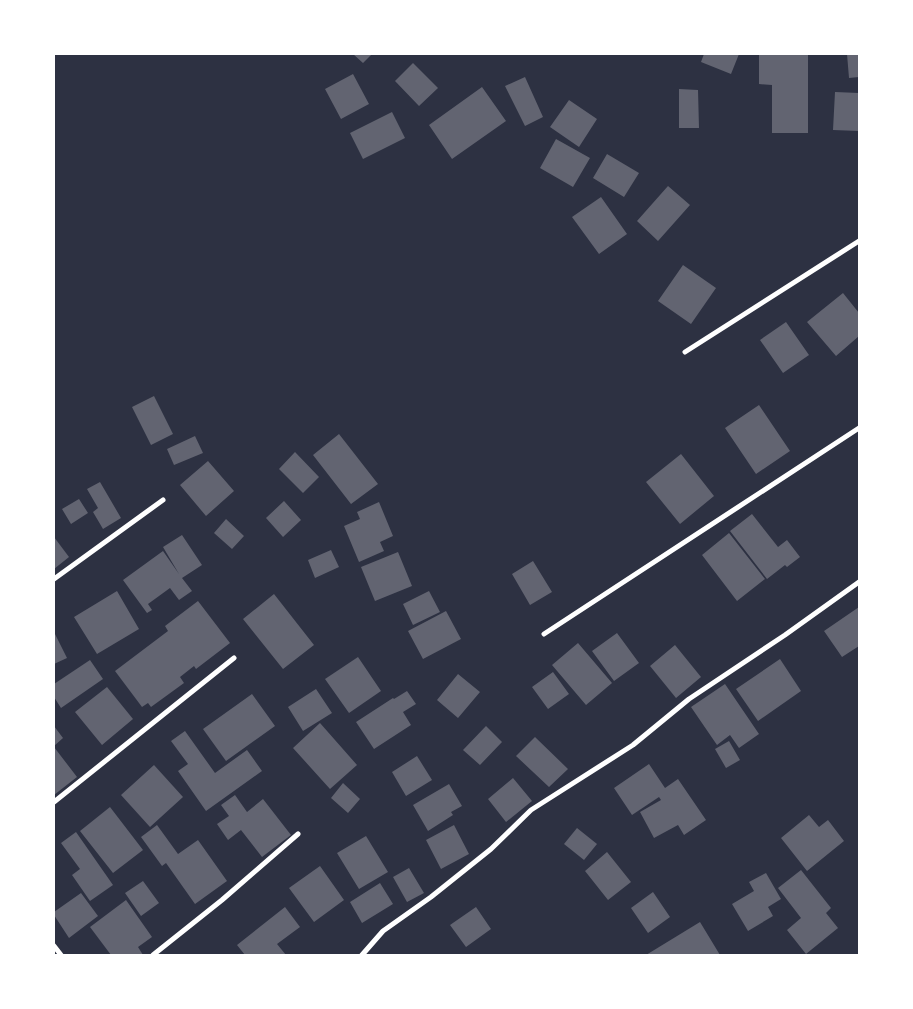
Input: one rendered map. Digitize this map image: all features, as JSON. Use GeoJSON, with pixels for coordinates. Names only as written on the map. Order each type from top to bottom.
{"type":"FeatureCollection","features":[{"type":"Feature","properties":{"kind":"street"},"geometry":{"type":"LineString","coordinates":[[685,352],[859,241]]}},
{"type":"Feature","properties":{"kind":"street"},"geometry":{"type":"LineString","coordinates":[[544,634],[859,428]]}},
{"type":"Feature","properties":{"kind":"street"},"geometry":{"type":"LineString","coordinates":[[54,580],[163,500]]}},
{"type":"Feature","properties":{"kind":"street"},"geometry":{"type":"LineString","coordinates":[[362,955],[383,932],[491,849],[531,810],[633,746],[689,699],[785,635],[859,582]]}},
{"type":"Feature","properties":{"kind":"street"},"geometry":{"type":"LineString","coordinates":[[54,802],[234,658]]}},
{"type":"Feature","properties":{"kind":"street"},"geometry":{"type":"LineString","coordinates":[[153,955],[222,900],[298,834]]}},
{"type":"Feature","properties":{"kind":"street"},"geometry":{"type":"LineString","coordinates":[[54,946],[61,955]]}},
{"type":"Feature","properties":{"kind":"building"},"geometry":{"type":"Polygon","coordinates":[[[353,54],[372,54],[363,63],[353,54]]]}},
{"type":"Feature","properties":{"kind":"building"},"geometry":{"type":"Polygon","coordinates":[[[704,54],[739,54],[731,74],[701,62],[704,54]]]}},
{"type":"Feature","properties":{"kind":"building"},"geometry":{"type":"Polygon","coordinates":[[[759,54],[808,54],[808,133],[772,133],[772,85],[759,84],[759,54]]]}},
{"type":"Feature","properties":{"kind":"building"},"geometry":{"type":"Polygon","coordinates":[[[847,54],[859,54],[859,77],[849,78],[847,54]]]}},
{"type":"Feature","properties":{"kind":"building"},"geometry":{"type":"Polygon","coordinates":[[[413,63],[438,88],[419,106],[395,81],[413,63]]]}},
{"type":"Feature","properties":{"kind":"building"},"geometry":{"type":"Polygon","coordinates":[[[353,74],[369,104],[341,119],[325,89],[353,74]]]}},
{"type":"Feature","properties":{"kind":"building"},"geometry":{"type":"Polygon","coordinates":[[[525,77],[543,117],[525,126],[505,86],[525,77]]]}},
{"type":"Feature","properties":{"kind":"building"},"geometry":{"type":"Polygon","coordinates":[[[482,87],[506,121],[452,159],[429,125],[482,87]]]}},
{"type":"Feature","properties":{"kind":"building"},"geometry":{"type":"Polygon","coordinates":[[[679,89],[698,90],[699,128],[679,128],[679,89]]]}},
{"type":"Feature","properties":{"kind":"building"},"geometry":{"type":"Polygon","coordinates":[[[835,92],[859,93],[859,131],[833,130],[835,92]]]}},
{"type":"Feature","properties":{"kind":"building"},"geometry":{"type":"Polygon","coordinates":[[[569,100],[597,119],[579,147],[550,127],[569,100]]]}},
{"type":"Feature","properties":{"kind":"building"},"geometry":{"type":"Polygon","coordinates":[[[392,112],[405,138],[363,159],[350,133],[392,112]]]}},
{"type":"Feature","properties":{"kind":"building"},"geometry":{"type":"Polygon","coordinates":[[[556,139],[590,158],[573,187],[540,168],[556,139]]]}},
{"type":"Feature","properties":{"kind":"building"},"geometry":{"type":"Polygon","coordinates":[[[607,154],[639,173],[624,197],[593,178],[607,154]]]}},
{"type":"Feature","properties":{"kind":"building"},"geometry":{"type":"Polygon","coordinates":[[[668,186],[690,205],[658,241],[637,221],[668,186]]]}},
{"type":"Feature","properties":{"kind":"building"},"geometry":{"type":"Polygon","coordinates":[[[601,197],[627,234],[599,254],[572,217],[601,197]]]}},
{"type":"Feature","properties":{"kind":"building"},"geometry":{"type":"Polygon","coordinates":[[[683,265],[716,288],[691,324],[658,301],[683,265]]]}},
{"type":"Feature","properties":{"kind":"building"},"geometry":{"type":"Polygon","coordinates":[[[843,293],[859,313],[859,336],[836,356],[807,322],[843,293]]]}},
{"type":"Feature","properties":{"kind":"building"},"geometry":{"type":"Polygon","coordinates":[[[786,322],[809,355],[783,373],[760,340],[786,322]]]}},
{"type":"Feature","properties":{"kind":"building"},"geometry":{"type":"Polygon","coordinates":[[[154,396],[173,434],[151,445],[132,407],[154,396]]]}},
{"type":"Feature","properties":{"kind":"building"},"geometry":{"type":"Polygon","coordinates":[[[759,405],[790,451],[756,474],[725,428],[759,405]]]}},
{"type":"Feature","properties":{"kind":"building"},"geometry":{"type":"Polygon","coordinates":[[[339,434],[378,484],[351,504],[313,455],[339,434]]]}},
{"type":"Feature","properties":{"kind":"building"},"geometry":{"type":"Polygon","coordinates":[[[195,436],[203,453],[174,465],[167,449],[195,436]]]}},
{"type":"Feature","properties":{"kind":"building"},"geometry":{"type":"Polygon","coordinates":[[[295,452],[319,477],[303,493],[279,469],[295,452]]]}},
{"type":"Feature","properties":{"kind":"building"},"geometry":{"type":"Polygon","coordinates":[[[681,454],[714,496],[680,524],[646,482],[681,454]]]}},
{"type":"Feature","properties":{"kind":"building"},"geometry":{"type":"Polygon","coordinates":[[[208,461],[234,491],[206,516],[180,485],[208,461]]]}},
{"type":"Feature","properties":{"kind":"building"},"geometry":{"type":"Polygon","coordinates":[[[100,482],[121,518],[103,529],[93,512],[98,508],[87,489],[100,482]]]}},
{"type":"Feature","properties":{"kind":"building"},"geometry":{"type":"Polygon","coordinates":[[[79,499],[88,513],[71,524],[62,509],[79,499]]]}},
{"type":"Feature","properties":{"kind":"building"},"geometry":{"type":"Polygon","coordinates":[[[284,501],[301,520],[283,537],[266,518],[284,501]]]}},
{"type":"Feature","properties":{"kind":"building"},"geometry":{"type":"Polygon","coordinates":[[[379,502],[393,536],[380,542],[384,551],[359,562],[344,526],[360,519],[357,512],[379,502]]]}},
{"type":"Feature","properties":{"kind":"building"},"geometry":{"type":"Polygon","coordinates":[[[752,514],[778,547],[787,540],[800,557],[787,567],[785,565],[767,579],[730,531],[752,514]]]}},
{"type":"Feature","properties":{"kind":"building"},"geometry":{"type":"Polygon","coordinates":[[[226,519],[244,536],[232,549],[214,533],[226,519]]]}},
{"type":"Feature","properties":{"kind":"building"},"geometry":{"type":"Polygon","coordinates":[[[729,533],[765,579],[737,601],[702,555],[729,533]]]}},
{"type":"Feature","properties":{"kind":"building"},"geometry":{"type":"Polygon","coordinates":[[[182,535],[202,565],[182,578],[192,591],[179,600],[170,588],[148,604],[152,610],[147,613],[123,580],[163,551],[179,574],[163,547],[182,535]]]}},
{"type":"Feature","properties":{"kind":"building"},"geometry":{"type":"Polygon","coordinates":[[[54,537],[69,557],[54,569],[54,537]]]}},
{"type":"Feature","properties":{"kind":"building"},"geometry":{"type":"Polygon","coordinates":[[[331,550],[339,567],[315,578],[308,560],[331,550]]]}},
{"type":"Feature","properties":{"kind":"building"},"geometry":{"type":"Polygon","coordinates":[[[398,552],[412,586],[375,601],[361,567],[398,552]]]}},
{"type":"Feature","properties":{"kind":"building"},"geometry":{"type":"Polygon","coordinates":[[[533,561],[552,592],[530,605],[512,574],[533,561]]]}},
{"type":"Feature","properties":{"kind":"building"},"geometry":{"type":"Polygon","coordinates":[[[117,591],[139,629],[97,654],[74,617],[117,591]]]}},
{"type":"Feature","properties":{"kind":"building"},"geometry":{"type":"Polygon","coordinates":[[[429,591],[440,612],[413,625],[403,604],[429,591]]]}},
{"type":"Feature","properties":{"kind":"building"},"geometry":{"type":"Polygon","coordinates":[[[274,594],[314,645],[283,669],[243,619],[274,594]]]}},
{"type":"Feature","properties":{"kind":"building"},"geometry":{"type":"Polygon","coordinates":[[[198,601],[230,643],[196,669],[194,666],[180,677],[184,683],[151,707],[148,703],[142,707],[115,671],[168,631],[165,626],[198,601]]]}},
{"type":"Feature","properties":{"kind":"building"},"geometry":{"type":"Polygon","coordinates":[[[859,607],[859,646],[842,657],[824,631],[859,607]]]}},
{"type":"Feature","properties":{"kind":"building"},"geometry":{"type":"Polygon","coordinates":[[[446,611],[461,639],[423,659],[408,631],[446,611]]]}},
{"type":"Feature","properties":{"kind":"building"},"geometry":{"type":"Polygon","coordinates":[[[54,632],[67,658],[54,664],[54,632]]]}},
{"type":"Feature","properties":{"kind":"building"},"geometry":{"type":"Polygon","coordinates":[[[617,633],[639,663],[614,681],[592,651],[617,633]]]}},
{"type":"Feature","properties":{"kind":"building"},"geometry":{"type":"Polygon","coordinates":[[[578,643],[612,683],[586,705],[552,665],[578,643]]]}},
{"type":"Feature","properties":{"kind":"building"},"geometry":{"type":"Polygon","coordinates":[[[675,645],[701,677],[676,698],[650,666],[675,645]]]}},
{"type":"Feature","properties":{"kind":"building"},"geometry":{"type":"Polygon","coordinates":[[[358,657],[381,691],[349,713],[325,679],[358,657]]]}},
{"type":"Feature","properties":{"kind":"building"},"geometry":{"type":"Polygon","coordinates":[[[780,659],[801,691],[758,721],[736,689],[780,659]]]}},
{"type":"Feature","properties":{"kind":"building"},"geometry":{"type":"Polygon","coordinates":[[[90,660],[103,679],[61,708],[54,697],[54,684],[90,660]]]}},
{"type":"Feature","properties":{"kind":"building"},"geometry":{"type":"Polygon","coordinates":[[[553,672],[569,694],[548,709],[532,687],[553,672]]]}},
{"type":"Feature","properties":{"kind":"building"},"geometry":{"type":"Polygon","coordinates":[[[458,674],[480,692],[458,718],[437,700],[458,674]]]}},
{"type":"Feature","properties":{"kind":"building"},"geometry":{"type":"Polygon","coordinates":[[[725,684],[759,734],[739,748],[730,735],[717,745],[691,707],[725,684]]]}},
{"type":"Feature","properties":{"kind":"building"},"geometry":{"type":"Polygon","coordinates":[[[107,687],[133,719],[102,745],[75,712],[107,687]]]}},
{"type":"Feature","properties":{"kind":"building"},"geometry":{"type":"Polygon","coordinates":[[[316,689],[332,713],[303,731],[288,707],[316,689]]]}},
{"type":"Feature","properties":{"kind":"building"},"geometry":{"type":"Polygon","coordinates":[[[407,691],[416,704],[403,712],[411,725],[374,749],[356,722],[407,691]]]}},
{"type":"Feature","properties":{"kind":"building"},"geometry":{"type":"Polygon","coordinates":[[[252,694],[275,726],[226,761],[203,729],[252,694]]]}},
{"type":"Feature","properties":{"kind":"building"},"geometry":{"type":"Polygon","coordinates":[[[320,723],[357,765],[330,789],[293,748],[320,723]]]}},
{"type":"Feature","properties":{"kind":"building"},"geometry":{"type":"Polygon","coordinates":[[[54,726],[63,738],[54,746],[54,726]]]}},
{"type":"Feature","properties":{"kind":"building"},"geometry":{"type":"Polygon","coordinates":[[[486,726],[502,742],[480,765],[463,750],[486,726]]]}},
{"type":"Feature","properties":{"kind":"building"},"geometry":{"type":"Polygon","coordinates":[[[185,731],[215,773],[247,750],[262,771],[206,811],[178,771],[188,764],[171,741],[185,731]]]}},
{"type":"Feature","properties":{"kind":"building"},"geometry":{"type":"Polygon","coordinates":[[[535,737],[568,769],[549,787],[516,756],[535,737]]]}},
{"type":"Feature","properties":{"kind":"building"},"geometry":{"type":"Polygon","coordinates":[[[729,741],[740,760],[726,768],[715,749],[729,741]]]}},
{"type":"Feature","properties":{"kind":"building"},"geometry":{"type":"Polygon","coordinates":[[[54,747],[77,777],[54,795],[54,747]]]}},
{"type":"Feature","properties":{"kind":"building"},"geometry":{"type":"Polygon","coordinates":[[[417,756],[432,780],[406,796],[392,772],[417,756]]]}},
{"type":"Feature","properties":{"kind":"building"},"geometry":{"type":"Polygon","coordinates":[[[649,764],[665,788],[678,779],[706,820],[684,835],[678,825],[654,838],[640,812],[661,800],[659,797],[632,815],[614,788],[649,764]]]}},
{"type":"Feature","properties":{"kind":"building"},"geometry":{"type":"Polygon","coordinates":[[[154,765],[183,797],[150,827],[121,795],[154,765]]]}},
{"type":"Feature","properties":{"kind":"building"},"geometry":{"type":"Polygon","coordinates":[[[513,778],[532,801],[506,822],[488,799],[513,778]]]}},
{"type":"Feature","properties":{"kind":"building"},"geometry":{"type":"Polygon","coordinates":[[[343,783],[360,799],[348,813],[331,798],[343,783]]]}},
{"type":"Feature","properties":{"kind":"building"},"geometry":{"type":"Polygon","coordinates":[[[449,784],[462,806],[451,812],[453,815],[428,831],[413,805],[449,784]]]}},
{"type":"Feature","properties":{"kind":"building"},"geometry":{"type":"Polygon","coordinates":[[[235,795],[247,812],[263,799],[291,835],[262,857],[241,830],[228,840],[217,824],[229,816],[221,805],[235,795]]]}},
{"type":"Feature","properties":{"kind":"building"},"geometry":{"type":"Polygon","coordinates":[[[110,807],[143,850],[113,873],[80,831],[110,807]]]}},
{"type":"Feature","properties":{"kind":"building"},"geometry":{"type":"Polygon","coordinates":[[[809,815],[819,827],[828,820],[844,841],[807,871],[781,838],[809,815]]]}},
{"type":"Feature","properties":{"kind":"building"},"geometry":{"type":"Polygon","coordinates":[[[157,825],[178,854],[198,840],[227,881],[195,904],[166,863],[162,866],[141,837],[157,825]]]}},
{"type":"Feature","properties":{"kind":"building"},"geometry":{"type":"Polygon","coordinates":[[[454,825],[469,854],[441,869],[426,840],[454,825]]]}},
{"type":"Feature","properties":{"kind":"building"},"geometry":{"type":"Polygon","coordinates":[[[577,828],[597,844],[584,860],[564,844],[577,828]]]}},
{"type":"Feature","properties":{"kind":"building"},"geometry":{"type":"Polygon","coordinates":[[[76,832],[113,885],[90,901],[72,875],[80,869],[61,843],[76,832]]]}},
{"type":"Feature","properties":{"kind":"building"},"geometry":{"type":"Polygon","coordinates":[[[366,836],[388,872],[359,889],[337,853],[366,836]]]}},
{"type":"Feature","properties":{"kind":"building"},"geometry":{"type":"Polygon","coordinates":[[[607,852],[631,882],[608,900],[585,871],[607,852]]]}},
{"type":"Feature","properties":{"kind":"building"},"geometry":{"type":"Polygon","coordinates":[[[320,866],[344,900],[314,922],[289,888],[320,866]]]}},
{"type":"Feature","properties":{"kind":"building"},"geometry":{"type":"Polygon","coordinates":[[[409,868],[424,893],[407,902],[393,877],[409,868]]]}},
{"type":"Feature","properties":{"kind":"building"},"geometry":{"type":"Polygon","coordinates":[[[801,870],[831,908],[826,913],[838,928],[806,954],[787,930],[801,918],[778,888],[801,870]]]}},
{"type":"Feature","properties":{"kind":"building"},"geometry":{"type":"Polygon","coordinates":[[[766,873],[781,899],[768,907],[773,916],[748,931],[732,904],[754,891],[749,882],[766,873]]]}},
{"type":"Feature","properties":{"kind":"building"},"geometry":{"type":"Polygon","coordinates":[[[143,881],[159,903],[141,916],[125,893],[143,881]]]}},
{"type":"Feature","properties":{"kind":"building"},"geometry":{"type":"Polygon","coordinates":[[[380,883],[393,904],[362,923],[350,902],[380,883]]]}},
{"type":"Feature","properties":{"kind":"building"},"geometry":{"type":"Polygon","coordinates":[[[653,892],[670,917],[648,933],[631,908],[653,892]]]}},
{"type":"Feature","properties":{"kind":"building"},"geometry":{"type":"Polygon","coordinates":[[[81,893],[98,916],[69,938],[54,912],[81,893]]]}},
{"type":"Feature","properties":{"kind":"building"},"geometry":{"type":"Polygon","coordinates":[[[126,900],[152,937],[138,947],[143,955],[111,955],[90,927],[126,900]]]}},
{"type":"Feature","properties":{"kind":"building"},"geometry":{"type":"Polygon","coordinates":[[[285,907],[300,927],[277,944],[286,955],[245,955],[237,945],[285,907]]]}},
{"type":"Feature","properties":{"kind":"building"},"geometry":{"type":"Polygon","coordinates":[[[476,907],[491,929],[466,947],[450,925],[476,907]]]}},
{"type":"Feature","properties":{"kind":"building"},"geometry":{"type":"Polygon","coordinates":[[[700,922],[720,955],[646,955],[700,922]]]}}]}
